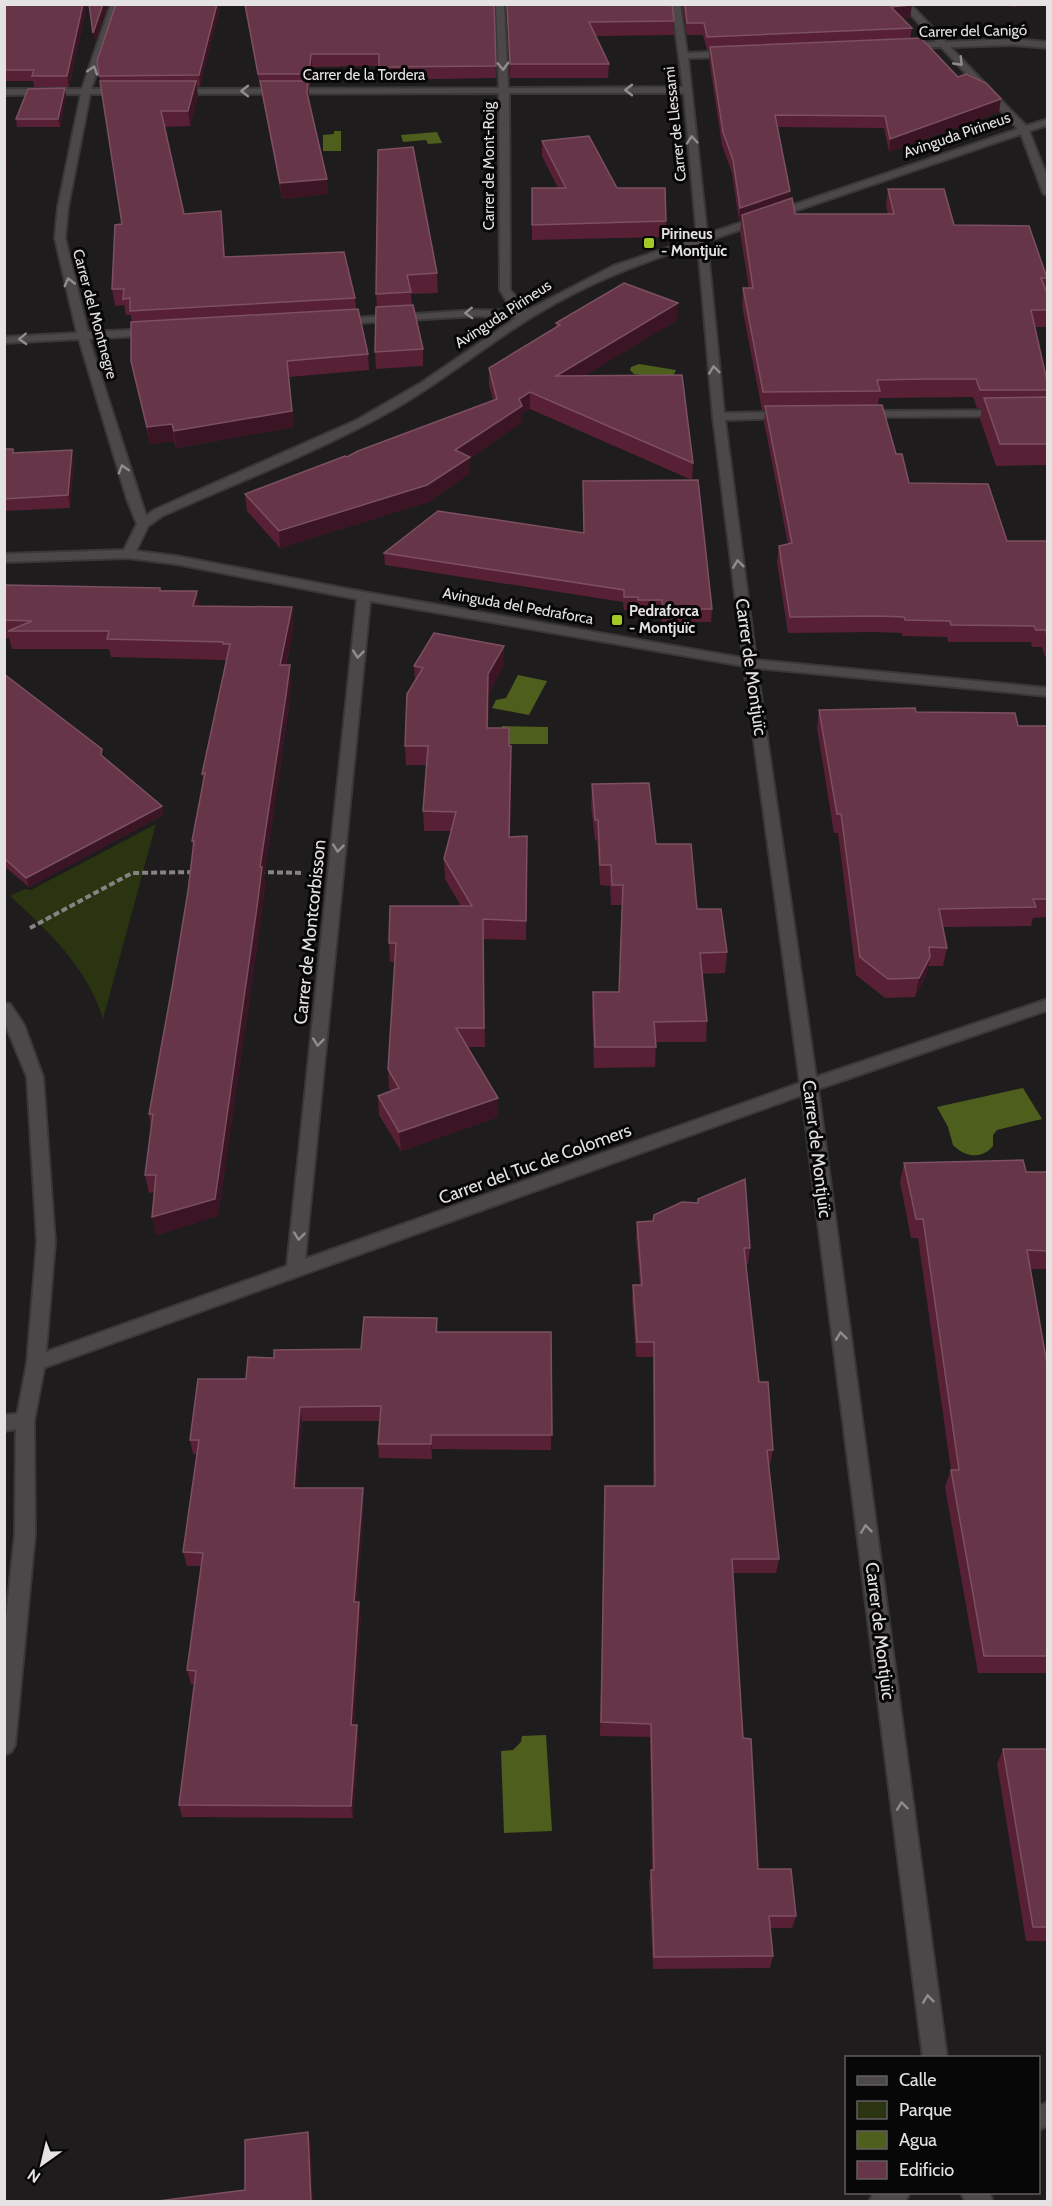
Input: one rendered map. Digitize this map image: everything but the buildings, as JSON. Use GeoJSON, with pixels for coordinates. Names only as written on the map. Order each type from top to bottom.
{"type":"FeatureCollection","features":[{"type":"Feature","properties":{"kind":"street","name":"Carrer del Montnegre"},"geometry":{"type":"LineString","coordinates":[[115,4],[86,91],[63,207],[60,238],[83,336],[133,499],[143,524]]}},
{"type":"Feature","properties":{"kind":"street"},"geometry":{"type":"LineString","coordinates":[[904,4],[1024,130],[1047,193]]}},
{"type":"Feature","properties":{"kind":"street"},"geometry":{"type":"LineString","coordinates":[[665,6],[676,5]]}},
{"type":"Feature","properties":{"kind":"street","name":"Carrer de Llessami"},"geometry":{"type":"LineString","coordinates":[[676,5],[688,90],[701,240]]}},
{"type":"Feature","properties":{"kind":"street"},"geometry":{"type":"LineString","coordinates":[[500,6],[512,8]]}},
{"type":"Feature","properties":{"kind":"street","name":"Carrer de Mont-Roig"},"geometry":{"type":"LineString","coordinates":[[500,6],[504,89],[505,290],[511,300],[527,315]]}},
{"type":"Feature","properties":{"kind":"street","name":"Carrer del Canigó"},"geometry":{"type":"LineString","coordinates":[[895,46],[1013,42],[1047,45]]}},
{"type":"Feature","properties":{"kind":"street"},"geometry":{"type":"LineString","coordinates":[[683,56],[742,53]]}},
{"type":"Feature","properties":{"kind":"street","name":"Carrer de la Tordera"},"geometry":{"type":"LineString","coordinates":[[170,91],[688,90]]}},
{"type":"Feature","properties":{"kind":"street"},"geometry":{"type":"LineString","coordinates":[[4,92],[134,91]]}},
{"type":"Feature","properties":{"kind":"street","name":"Avinguda Pirineus"},"geometry":{"type":"LineString","coordinates":[[143,524],[158,513],[325,440],[387,408],[433,382],[527,315],[617,268],[1047,122]]}},
{"type":"Feature","properties":{"kind":"street","name":"Carrer de Montjuïc"},"geometry":{"type":"LineString","coordinates":[[701,240],[719,417],[750,663],[809,1086],[935,2056]]}},
{"type":"Feature","properties":{"kind":"street"},"geometry":{"type":"LineString","coordinates":[[322,322],[476,312],[527,315]]}},
{"type":"Feature","properties":{"kind":"street"},"geometry":{"type":"LineString","coordinates":[[4,340],[168,331]]}},
{"type":"Feature","properties":{"kind":"street"},"geometry":{"type":"LineString","coordinates":[[845,415],[1047,413]]}},
{"type":"Feature","properties":{"kind":"street"},"geometry":{"type":"LineString","coordinates":[[719,417],[798,415]]}},
{"type":"Feature","properties":{"kind":"street"},"geometry":{"type":"LineString","coordinates":[[4,558],[128,554],[143,524]]}},
{"type":"Feature","properties":{"kind":"street","name":"Avinguda del Pedraforca"},"geometry":{"type":"LineString","coordinates":[[128,554],[176,560],[364,596],[750,663],[1047,692]]}},
{"type":"Feature","properties":{"kind":"street","name":"Carrer de Montcorbisson"},"geometry":{"type":"LineString","coordinates":[[295,1272],[364,596]]}},
{"type":"Feature","properties":{"kind":"street","name":"Carrer del Tuc de Colomers"},"geometry":{"type":"LineString","coordinates":[[36,1363],[809,1086],[1047,1004]]}},
{"type":"Feature","properties":{"kind":"street"},"geometry":{"type":"LineString","coordinates":[[4,1008],[16,1025],[35,1077],[46,1242],[36,1363],[25,1420],[25,1534],[4,1746]]}},
{"type":"Feature","properties":{"kind":"street"},"geometry":{"type":"LineString","coordinates":[[4,1423],[25,1420]]}},
{"type":"Feature","properties":{"kind":"street"},"geometry":{"type":"LineString","coordinates":[[881,2202],[896,2194]]}},
{"type":"Feature","properties":{"kind":"path"},"geometry":{"type":"LineString","coordinates":[[30,928],[132,873],[202,872]]}},
{"type":"Feature","properties":{"kind":"path"},"geometry":{"type":"LineString","coordinates":[[249,872],[308,873]]}},
{"type":"Feature","properties":{"kind":"green space"},"geometry":{"type":"Polygon","coordinates":[[[156,824],[103,1019],[77,967],[52,937],[10,896],[25,889],[31,890],[156,824]]]}},
{"type":"Feature","properties":{"kind":"water"},"geometry":{"type":"Polygon","coordinates":[[[334,131],[341,131],[341,151],[323,151],[323,135],[334,134],[334,131]]]}},
{"type":"Feature","properties":{"kind":"water"},"geometry":{"type":"Polygon","coordinates":[[[437,132],[442,143],[428,144],[426,140],[403,142],[401,135],[437,132]]]}},
{"type":"Feature","properties":{"kind":"water"},"geometry":{"type":"Polygon","coordinates":[[[639,364],[676,370],[671,380],[634,374],[630,370],[631,367],[639,364]]]}},
{"type":"Feature","properties":{"kind":"water"},"geometry":{"type":"Polygon","coordinates":[[[518,675],[547,681],[529,715],[492,708],[496,700],[506,698],[518,675]]]}},
{"type":"Feature","properties":{"kind":"water"},"geometry":{"type":"Polygon","coordinates":[[[502,726],[548,727],[548,744],[506,744],[501,741],[502,726]]]}},
{"type":"Feature","properties":{"kind":"water"},"geometry":{"type":"Polygon","coordinates":[[[1023,1088],[1042,1119],[997,1130],[993,1135],[993,1146],[978,1155],[962,1152],[953,1145],[948,1127],[937,1107],[1023,1088]]]}},
{"type":"Feature","properties":{"kind":"water"},"geometry":{"type":"Polygon","coordinates":[[[546,1735],[552,1831],[504,1833],[501,1751],[513,1750],[521,1742],[522,1736],[546,1735]]]}},
{"type":"Feature","properties":{"kind":"place","name":"Pirineus - Montjuïc"},"geometry":{"type":"Point","coordinates":[649,243]}},
{"type":"Feature","properties":{"kind":"place","name":"Pedraforca - Montjuïc"},"geometry":{"type":"Point","coordinates":[617,620]}}]}
